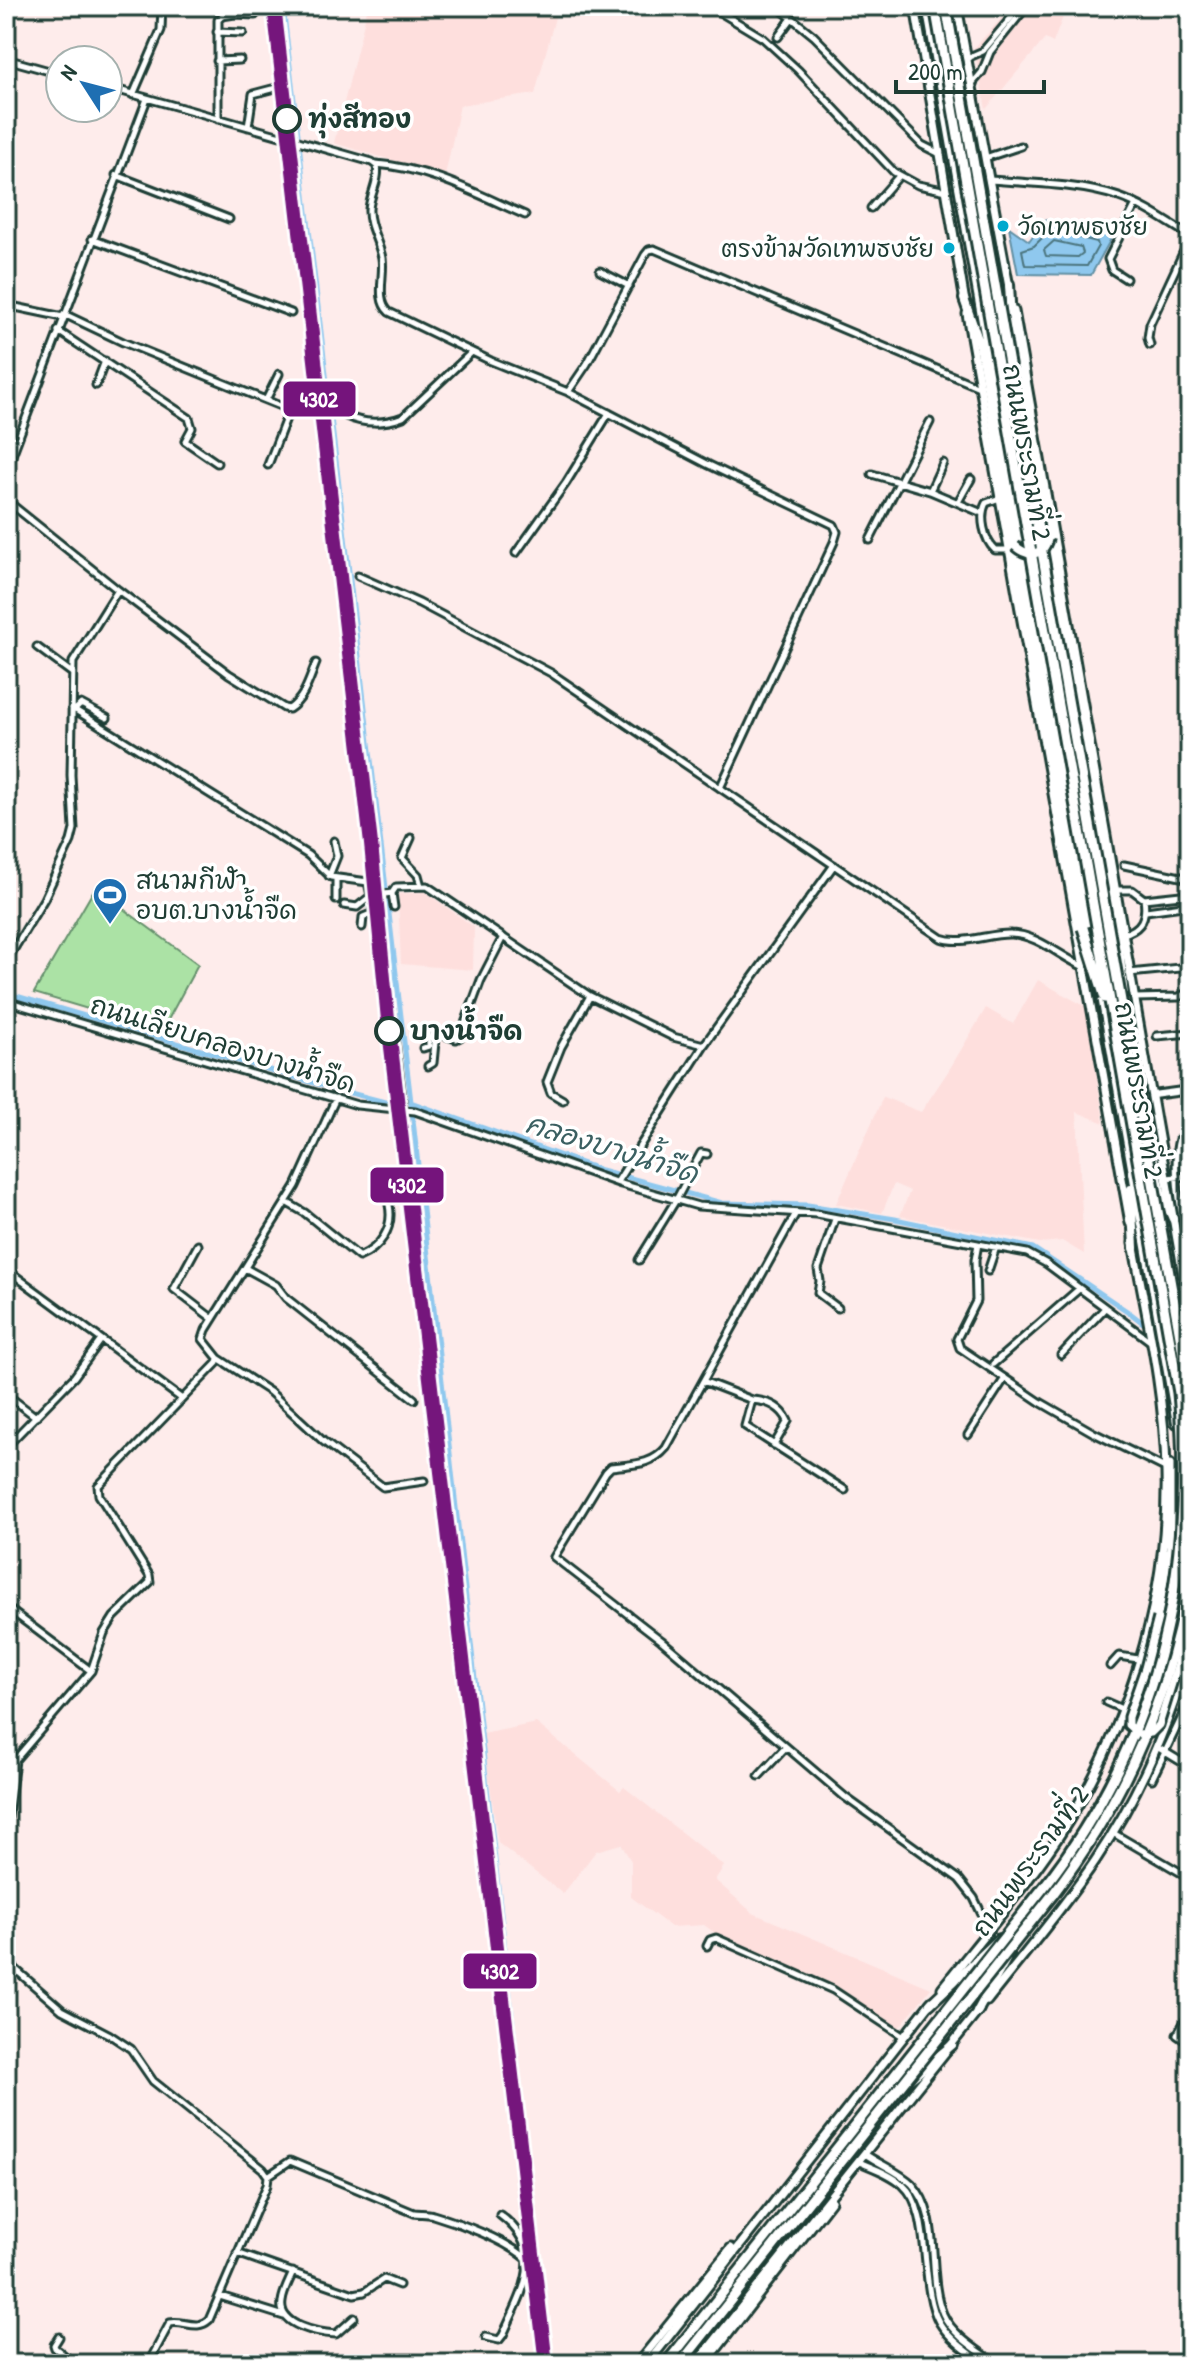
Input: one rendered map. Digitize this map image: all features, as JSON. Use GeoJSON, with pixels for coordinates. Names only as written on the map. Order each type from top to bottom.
{"type":"FeatureCollection","features":[{"type":"Feature","properties":{"kind":"highway","name":"ถนนพระรามที่ 2"},"geometry":{"type":"LineString","coordinates":[[664,2364],[1070,1849],[1131,1738],[1158,1661],[1175,1587],[1182,1502],[1176,1417],[927,6]]}},
{"type":"Feature","properties":{"kind":"highway"},"geometry":{"type":"LineString","coordinates":[[935,6],[1190,1393]]}},
{"type":"Feature","properties":{"kind":"highway","name":"ถนนพระรามที่ 2"},"geometry":{"type":"LineString","coordinates":[[945,6],[1190,1405]]}},
{"type":"Feature","properties":{"kind":"highway"},"geometry":{"type":"LineString","coordinates":[[664,2364],[1071,1852],[1115,1777],[1138,1728],[1172,1618],[1182,1551],[1186,1500],[1184,1444],[1175,1368],[1119,1019],[945,6]]}},
{"type":"Feature","properties":{"kind":"highway"},"geometry":{"type":"LineString","coordinates":[[1009,284],[1012,339],[1116,921],[1119,1019]]}},
{"type":"Feature","properties":{"kind":"highway"},"geometry":{"type":"LineString","coordinates":[[995,295],[1012,339]]}},
{"type":"Feature","properties":{"kind":"highway"},"geometry":{"type":"LineString","coordinates":[[978,298],[980,345],[1012,548],[1083,928],[1119,1019]]}},
{"type":"Feature","properties":{"kind":"highway"},"geometry":{"type":"LineString","coordinates":[[964,299],[980,345]]}},
{"type":"Feature","properties":{"kind":"highway"},"geometry":{"type":"LineString","coordinates":[[1012,548],[1025,554],[1037,554],[1045,547],[1048,538]]}},
{"type":"Feature","properties":{"kind":"highway"},"geometry":{"type":"LineString","coordinates":[[1140,1119],[1150,1136],[1161,1191],[1173,1219]]}},
{"type":"Feature","properties":{"kind":"highway"},"geometry":{"type":"LineString","coordinates":[[1125,1126],[1134,1248]]}},
{"type":"Feature","properties":{"kind":"highway"},"geometry":{"type":"LineString","coordinates":[[681,2364],[1053,1894],[1093,1838],[1124,1782],[1151,1723],[1174,1653],[1190,1573]]}},
{"type":"Feature","properties":{"kind":"highway","name":"ถนนพระรามที่ 2"},"geometry":{"type":"LineString","coordinates":[[681,2364],[1085,1852],[1136,1762],[1166,1685],[1181,1632],[1190,1582]]}},
{"type":"Feature","properties":{"kind":"highway"},"geometry":{"type":"LineString","coordinates":[[930,2004],[1001,1937]]}},
{"type":"Feature","properties":{"kind":"highway"},"geometry":{"type":"LineString","coordinates":[[977,2012],[1013,1946]]}},
{"type":"Feature","properties":{"kind":"highway"},"geometry":{"type":"LineString","coordinates":[[902,2086],[952,2045]]}},
{"type":"Feature","properties":{"kind":"main road","name":"ถนนพระรามที่ 2"},"geometry":{"type":"LineString","coordinates":[[647,2364],[989,1930],[1058,1836],[1090,1780],[1122,1709],[1158,1582],[1165,1529],[1166,1468],[1150,1338],[1082,966],[1012,548],[979,387],[915,6]]}},
{"type":"Feature","properties":{"kind":"main road","name":"ถนนพระรามที่ 2"},"geometry":{"type":"LineString","coordinates":[[957,6],[1009,284],[1189,1308]]}},
{"type":"Feature","properties":{"kind":"main road"},"geometry":{"type":"LineString","coordinates":[[1162,1418],[1170,1460],[1172,1510],[1168,1562],[1158,1618],[1128,1717],[1128,1725],[1138,1734],[1151,1733],[1159,1725],[1189,1626]]}},
{"type":"Feature","properties":{"kind":"main road","name":"ถนนพระรามที่ 2"},"geometry":{"type":"LineString","coordinates":[[696,2364],[1066,1901],[1113,1833],[1156,1747],[1190,1649]]}},
{"type":"Feature","properties":{"kind":"main road"},"geometry":{"type":"LineString","coordinates":[[705,2364],[810,2231],[844,2179]]}},
{"type":"Feature","properties":{"kind":"main road"},"geometry":{"type":"LineString","coordinates":[[637,2364],[740,2238],[765,2213]]}},
{"type":"Feature","properties":{"kind":"street"},"geometry":{"type":"LineString","coordinates":[[133,95],[161,30],[162,6]]}},
{"type":"Feature","properties":{"kind":"street"},"geometry":{"type":"LineString","coordinates":[[235,6],[235,14]]}},
{"type":"Feature","properties":{"kind":"street"},"geometry":{"type":"LineString","coordinates":[[218,119],[219,18],[235,14],[255,15],[260,6]]}},
{"type":"Feature","properties":{"kind":"street"},"geometry":{"type":"LineString","coordinates":[[710,6],[763,38],[798,70],[885,165],[899,176],[918,185],[947,191]]}},
{"type":"Feature","properties":{"kind":"street"},"geometry":{"type":"LineString","coordinates":[[777,6],[814,36],[922,145],[940,154]]}},
{"type":"Feature","properties":{"kind":"street"},"geometry":{"type":"LineString","coordinates":[[966,58],[983,51],[1024,6]]}},
{"type":"Feature","properties":{"kind":"street"},"geometry":{"type":"LineString","coordinates":[[971,85],[982,72],[990,52],[1024,6]]}},
{"type":"Feature","properties":{"kind":"street"},"geometry":{"type":"LineString","coordinates":[[778,37],[792,18]]}},
{"type":"Feature","properties":{"kind":"street"},"geometry":{"type":"LineString","coordinates":[[217,32],[243,33]]}},
{"type":"Feature","properties":{"kind":"street"},"geometry":{"type":"LineString","coordinates":[[6,59],[44,70]]}},
{"type":"Feature","properties":{"kind":"street"},"geometry":{"type":"LineString","coordinates":[[217,61],[240,60]]}},
{"type":"Feature","properties":{"kind":"street"},"geometry":{"type":"LineString","coordinates":[[248,127],[253,94],[272,89]]}},
{"type":"Feature","properties":{"kind":"street"},"geometry":{"type":"LineString","coordinates":[[124,92],[465,187],[525,215]]}},
{"type":"Feature","properties":{"kind":"street"},"geometry":{"type":"LineString","coordinates":[[6,471],[147,99]]}},
{"type":"Feature","properties":{"kind":"street"},"geometry":{"type":"LineString","coordinates":[[984,158],[1021,146]]}},
{"type":"Feature","properties":{"kind":"street"},"geometry":{"type":"LineString","coordinates":[[375,164],[378,173],[369,211],[370,221],[382,257],[383,306],[395,316],[568,392],[836,528],[834,542],[800,619],[720,788]]}},
{"type":"Feature","properties":{"kind":"street"},"geometry":{"type":"LineString","coordinates":[[116,175],[229,219]]}},
{"type":"Feature","properties":{"kind":"street"},"geometry":{"type":"LineString","coordinates":[[871,208],[899,176]]}},
{"type":"Feature","properties":{"kind":"street"},"geometry":{"type":"LineString","coordinates":[[989,180],[1116,196],[1136,204],[1190,237],[1150,324],[1150,345]]}},
{"type":"Feature","properties":{"kind":"street"},"geometry":{"type":"LineString","coordinates":[[1126,279],[1112,270],[1108,259],[1136,204]]}},
{"type":"Feature","properties":{"kind":"street"},"geometry":{"type":"LineString","coordinates":[[92,239],[291,313]]}},
{"type":"Feature","properties":{"kind":"street"},"geometry":{"type":"LineString","coordinates":[[568,392],[587,364],[645,255],[654,249],[979,387]]}},
{"type":"Feature","properties":{"kind":"street"},"geometry":{"type":"LineString","coordinates":[[600,271],[629,286]]}},
{"type":"Feature","properties":{"kind":"street"},"geometry":{"type":"LineString","coordinates":[[6,305],[64,316],[285,408],[288,413],[268,465]]}},
{"type":"Feature","properties":{"kind":"street"},"geometry":{"type":"LineString","coordinates":[[58,331],[189,418],[192,428],[185,441],[217,463]]}},
{"type":"Feature","properties":{"kind":"street"},"geometry":{"type":"LineString","coordinates":[[346,416],[358,422],[392,421],[403,417],[472,352]]}},
{"type":"Feature","properties":{"kind":"street"},"geometry":{"type":"LineString","coordinates":[[96,385],[105,361]]}},
{"type":"Feature","properties":{"kind":"street"},"geometry":{"type":"LineString","coordinates":[[266,400],[279,374]]}},
{"type":"Feature","properties":{"kind":"street"},"geometry":{"type":"LineString","coordinates":[[516,553],[566,483],[609,413]]}},
{"type":"Feature","properties":{"kind":"street"},"geometry":{"type":"LineString","coordinates":[[870,540],[930,422]]}},
{"type":"Feature","properties":{"kind":"street"},"geometry":{"type":"LineString","coordinates":[[930,491],[943,463]]}},
{"type":"Feature","properties":{"kind":"street"},"geometry":{"type":"LineString","coordinates":[[872,474],[930,491],[982,513]]}},
{"type":"Feature","properties":{"kind":"street"},"geometry":{"type":"LineString","coordinates":[[958,502],[971,479]]}},
{"type":"Feature","properties":{"kind":"street"},"geometry":{"type":"LineString","coordinates":[[1000,498],[986,503],[982,513],[988,544],[995,550],[1012,548]]}},
{"type":"Feature","properties":{"kind":"street"},"geometry":{"type":"LineString","coordinates":[[6,500],[229,674],[284,708],[289,709],[304,694],[316,663]]}},
{"type":"Feature","properties":{"kind":"street"},"geometry":{"type":"LineString","coordinates":[[358,576],[419,603],[551,673],[941,938],[957,940],[1021,935],[1082,966]]}},
{"type":"Feature","properties":{"kind":"street"},"geometry":{"type":"LineString","coordinates":[[6,962],[68,852],[73,835],[72,673],[76,656],[118,590]]}},
{"type":"Feature","properties":{"kind":"street"},"geometry":{"type":"LineString","coordinates":[[37,647],[72,673]]}},
{"type":"Feature","properties":{"kind":"street"},"geometry":{"type":"LineString","coordinates":[[74,709],[81,704],[107,718]]}},
{"type":"Feature","properties":{"kind":"street"},"geometry":{"type":"LineString","coordinates":[[74,709],[308,855],[329,876],[369,882],[373,913],[363,917],[362,927]]}},
{"type":"Feature","properties":{"kind":"street"},"geometry":{"type":"LineString","coordinates":[[411,838],[402,858],[418,875],[421,886]]}},
{"type":"Feature","properties":{"kind":"street"},"geometry":{"type":"LineString","coordinates":[[329,876],[337,856],[334,841]]}},
{"type":"Feature","properties":{"kind":"street"},"geometry":{"type":"LineString","coordinates":[[617,1181],[704,1045],[834,865]]}},
{"type":"Feature","properties":{"kind":"street"},"geometry":{"type":"LineString","coordinates":[[1124,865],[1190,879]]}},
{"type":"Feature","properties":{"kind":"street"},"geometry":{"type":"LineString","coordinates":[[336,878],[336,900]]}},
{"type":"Feature","properties":{"kind":"street"},"geometry":{"type":"LineString","coordinates":[[344,905],[357,907],[371,896],[390,894],[398,886],[421,886],[434,890],[590,996],[673,1037],[704,1045]]}},
{"type":"Feature","properties":{"kind":"street"},"geometry":{"type":"LineString","coordinates":[[1115,890],[1132,890],[1144,899],[1190,894]]}},
{"type":"Feature","properties":{"kind":"street"},"geometry":{"type":"LineString","coordinates":[[390,894],[394,907]]}},
{"type":"Feature","properties":{"kind":"street"},"geometry":{"type":"LineString","coordinates":[[1123,934],[1141,923],[1146,911],[1144,899]]}},
{"type":"Feature","properties":{"kind":"street"},"geometry":{"type":"LineString","coordinates":[[1146,911],[1190,905]]}},
{"type":"Feature","properties":{"kind":"street"},"geometry":{"type":"LineString","coordinates":[[429,1032],[456,1039],[460,1037],[481,980],[503,937]]}},
{"type":"Feature","properties":{"kind":"street"},"geometry":{"type":"LineString","coordinates":[[1129,973],[1180,968],[1190,974]]}},
{"type":"Feature","properties":{"kind":"street"},"geometry":{"type":"LineString","coordinates":[[1134,998],[1179,997],[1190,991]]}},
{"type":"Feature","properties":{"kind":"street"},"geometry":{"type":"LineString","coordinates":[[563,1100],[551,1093],[547,1082],[561,1047],[590,996]]}},
{"type":"Feature","properties":{"kind":"street","name":"ถนนเลียบคลองบางน้ำจืด"},"geometry":{"type":"LineString","coordinates":[[6,1001],[364,1107],[415,1111],[617,1181],[716,1209],[835,1218],[1032,1255],[1150,1338]]}},
{"type":"Feature","properties":{"kind":"street"},"geometry":{"type":"LineString","coordinates":[[423,1048],[429,1047],[429,1032]]}},
{"type":"Feature","properties":{"kind":"street"},"geometry":{"type":"LineString","coordinates":[[428,1066],[433,1063],[429,1032]]}},
{"type":"Feature","properties":{"kind":"street"},"geometry":{"type":"LineString","coordinates":[[1157,1036],[1190,1033]]}},
{"type":"Feature","properties":{"kind":"street"},"geometry":{"type":"LineString","coordinates":[[395,1040],[403,1107]]}},
{"type":"Feature","properties":{"kind":"street"},"geometry":{"type":"LineString","coordinates":[[1153,1095],[1190,1090]]}},
{"type":"Feature","properties":{"kind":"street"},"geometry":{"type":"LineString","coordinates":[[336,1098],[303,1174],[245,1268],[210,1317],[203,1339],[218,1358],[270,1392],[323,1441],[383,1487],[424,1481]]}},
{"type":"Feature","properties":{"kind":"street"},"geometry":{"type":"LineString","coordinates":[[1190,1133],[1182,1136],[1177,1143],[1178,1177],[1190,1257]]}},
{"type":"Feature","properties":{"kind":"street"},"geometry":{"type":"LineString","coordinates":[[639,1260],[701,1153],[707,1154]]}},
{"type":"Feature","properties":{"kind":"street"},"geometry":{"type":"LineString","coordinates":[[1166,1178],[1190,1176]]}},
{"type":"Feature","properties":{"kind":"street"},"geometry":{"type":"LineString","coordinates":[[286,1202],[305,1213],[359,1257],[390,1229],[389,1205]]}},
{"type":"Feature","properties":{"kind":"street"},"geometry":{"type":"LineString","coordinates":[[797,1213],[660,1455],[641,1464],[611,1467],[554,1557],[661,1640],[845,1797],[959,1879],[974,1898],[989,1930]]}},
{"type":"Feature","properties":{"kind":"street"},"geometry":{"type":"LineString","coordinates":[[835,1218],[818,1269],[818,1294],[838,1308]]}},
{"type":"Feature","properties":{"kind":"street"},"geometry":{"type":"LineString","coordinates":[[1176,1236],[1188,1236]]}},
{"type":"Feature","properties":{"kind":"street"},"geometry":{"type":"LineString","coordinates":[[978,1244],[975,1260],[976,1301],[957,1345],[1094,1433],[1166,1468]]}},
{"type":"Feature","properties":{"kind":"street"},"geometry":{"type":"LineString","coordinates":[[198,1245],[174,1289],[210,1317]]}},
{"type":"Feature","properties":{"kind":"street"},"geometry":{"type":"LineString","coordinates":[[988,1271],[996,1247]]}},
{"type":"Feature","properties":{"kind":"street"},"geometry":{"type":"LineString","coordinates":[[245,1268],[276,1285],[286,1298],[414,1399]]}},
{"type":"Feature","properties":{"kind":"street"},"geometry":{"type":"LineString","coordinates":[[6,1269],[179,1397]]}},
{"type":"Feature","properties":{"kind":"street"},"geometry":{"type":"LineString","coordinates":[[993,1364],[1080,1288]]}},
{"type":"Feature","properties":{"kind":"street"},"geometry":{"type":"LineString","coordinates":[[1061,1355],[1105,1308]]}},
{"type":"Feature","properties":{"kind":"street"},"geometry":{"type":"LineString","coordinates":[[6,1447],[74,1377],[101,1340]]}},
{"type":"Feature","properties":{"kind":"street"},"geometry":{"type":"LineString","coordinates":[[6,1834],[15,1760],[88,1668],[114,1617],[150,1582],[149,1575],[99,1495],[98,1486],[179,1397],[214,1368],[218,1358]]}},
{"type":"Feature","properties":{"kind":"street"},"geometry":{"type":"LineString","coordinates":[[968,1435],[1005,1378]]}},
{"type":"Feature","properties":{"kind":"street"},"geometry":{"type":"LineString","coordinates":[[703,1381],[752,1400],[773,1404],[788,1421],[774,1445]]}},
{"type":"Feature","properties":{"kind":"street"},"geometry":{"type":"LineString","coordinates":[[6,1394],[36,1417]]}},
{"type":"Feature","properties":{"kind":"street"},"geometry":{"type":"LineString","coordinates":[[752,1400],[745,1426],[845,1490]]}},
{"type":"Feature","properties":{"kind":"street"},"geometry":{"type":"LineString","coordinates":[[6,1607],[88,1668]]}},
{"type":"Feature","properties":{"kind":"street"},"geometry":{"type":"LineString","coordinates":[[1110,1666],[1119,1656],[1138,1659]]}},
{"type":"Feature","properties":{"kind":"street"},"geometry":{"type":"LineString","coordinates":[[1152,1779],[1190,1700]]}},
{"type":"Feature","properties":{"kind":"street"},"geometry":{"type":"LineString","coordinates":[[1106,1702],[1122,1709]]}},
{"type":"Feature","properties":{"kind":"street"},"geometry":{"type":"LineString","coordinates":[[1156,1747],[1190,1767]]}},
{"type":"Feature","properties":{"kind":"street"},"geometry":{"type":"LineString","coordinates":[[759,1776],[785,1748]]}},
{"type":"Feature","properties":{"kind":"street"},"geometry":{"type":"LineString","coordinates":[[1113,1833],[1190,1878]]}},
{"type":"Feature","properties":{"kind":"street"},"geometry":{"type":"LineString","coordinates":[[707,1946],[710,1940],[716,1938],[833,1990],[904,2037]]}},
{"type":"Feature","properties":{"kind":"street"},"geometry":{"type":"LineString","coordinates":[[6,1961],[62,2010],[131,2049],[153,2081],[268,2176],[267,2185],[212,2315],[203,2325],[178,2322],[166,2326],[148,2364]]}},
{"type":"Feature","properties":{"kind":"street"},"geometry":{"type":"LineString","coordinates":[[1190,2012],[1177,2035],[1190,2044]]}},
{"type":"Feature","properties":{"kind":"street"},"geometry":{"type":"LineString","coordinates":[[865,2154],[919,2195],[926,2213],[944,2317],[966,2340],[997,2364]]}},
{"type":"Feature","properties":{"kind":"street"},"geometry":{"type":"LineString","coordinates":[[268,2176],[285,2162],[293,2161],[414,2213],[435,2216],[473,2230],[527,2259]]}},
{"type":"Feature","properties":{"kind":"street"},"geometry":{"type":"LineString","coordinates":[[859,2162],[888,2172]]}},
{"type":"Feature","properties":{"kind":"street"},"geometry":{"type":"LineString","coordinates":[[907,2184],[922,2232],[935,2314],[951,2337],[984,2364]]}},
{"type":"Feature","properties":{"kind":"street"},"geometry":{"type":"LineString","coordinates":[[486,2337],[499,2340],[503,2335],[526,2284],[527,2249],[520,2234],[500,2215]]}},
{"type":"Feature","properties":{"kind":"street"},"geometry":{"type":"LineString","coordinates":[[237,2253],[354,2294],[364,2292],[384,2279],[399,2285]]}},
{"type":"Feature","properties":{"kind":"street"},"geometry":{"type":"LineString","coordinates":[[285,2316],[281,2303],[293,2272]]}},
{"type":"Feature","properties":{"kind":"street"},"geometry":{"type":"LineString","coordinates":[[220,2296],[285,2316],[298,2325],[336,2334],[354,2318]]}},
{"type":"Feature","properties":{"kind":"street"},"geometry":{"type":"LineString","coordinates":[[59,2337],[55,2348],[75,2364]]}},
{"type":"Feature","properties":{"kind":"shaded area"},"geometry":{"type":"Polygon","coordinates":[[[368,6],[558,6],[535,94],[460,105],[445,176],[334,143],[368,6]]]}},
{"type":"Feature","properties":{"kind":"shaded area"},"geometry":{"type":"Polygon","coordinates":[[[1013,6],[1067,6],[1053,43],[1045,39],[986,109],[974,48],[1013,6]]]}},
{"type":"Feature","properties":{"kind":"shaded area"},"geometry":{"type":"Polygon","coordinates":[[[425,892],[474,927],[473,970],[401,964],[398,894],[425,892]]]}},
{"type":"Feature","properties":{"kind":"shaded area"},"geometry":{"type":"Polygon","coordinates":[[[1038,980],[1086,1007],[1104,1123],[1077,1112],[1084,1254],[1062,1241],[1040,1243],[900,1216],[910,1191],[894,1184],[882,1213],[836,1204],[883,1097],[921,1112],[986,1008],[1013,1024],[1038,980]]]}},
{"type":"Feature","properties":{"kind":"shaded area"},"geometry":{"type":"Polygon","coordinates":[[[536,1723],[620,1791],[624,1787],[724,1866],[715,1880],[753,1913],[931,1988],[898,2029],[844,1993],[757,1954],[746,1955],[704,1925],[671,1927],[631,1897],[631,1861],[621,1844],[596,1851],[563,1894],[498,1843],[483,1734],[536,1723]]]}},
{"type":"Feature","properties":{"kind":"green space","name":"สนามกีฬา อบต.บางน้ำจืด"},"geometry":{"type":"Polygon","coordinates":[[[95,888],[198,964],[162,1031],[34,993],[95,888]]]}},
{"type":"Feature","properties":{"kind":"water"},"geometry":{"type":"Polygon","coordinates":[[[1045,220],[1112,237],[1091,275],[1018,274],[1009,227],[1029,241],[1045,220]]]}},
{"type":"Feature","properties":{"kind":"waterway"},"geometry":{"type":"LineString","coordinates":[[283,6],[298,135]]}},
{"type":"Feature","properties":{"kind":"waterway"},"geometry":{"type":"LineString","coordinates":[[299,144],[411,1102],[551,2364]]}},
{"type":"Feature","properties":{"kind":"waterway","name":"คลองบางน้ำจืด"},"geometry":{"type":"LineString","coordinates":[[6,993],[335,1089],[385,1102],[405,1100],[601,1170],[722,1203],[808,1205],[895,1219],[1033,1248],[1161,1337]]}},
{"type":"Feature","properties":{"kind":"waterway"},"geometry":{"type":"LineString","coordinates":[[396,1101],[435,1461],[527,2235]]}},
{"type":"Feature","properties":{"kind":"transit line","name":"4302"},"geometry":{"type":"LineString","coordinates":[[274,6],[371,844],[389,1030],[546,2364]]}},
{"type":"Feature","properties":{"kind":"place","name":"ทุ่งสีทอง"},"geometry":{"type":"Point","coordinates":[287,119]}},
{"type":"Feature","properties":{"kind":"place","name":"วัดเทพธงชัย"},"geometry":{"type":"Point","coordinates":[1003,226]}},
{"type":"Feature","properties":{"kind":"place","name":"ตรงข้ามวัดเทพธงชัย"},"geometry":{"type":"Point","coordinates":[949,248]}},
{"type":"Feature","properties":{"kind":"place","name":"สนามกีฬา อบต.บางน้ำจืด"},"geometry":{"type":"Point","coordinates":[110,926]}},
{"type":"Feature","properties":{"kind":"place","name":"บางน้ำจืด"},"geometry":{"type":"Point","coordinates":[389,1031]}}]}
